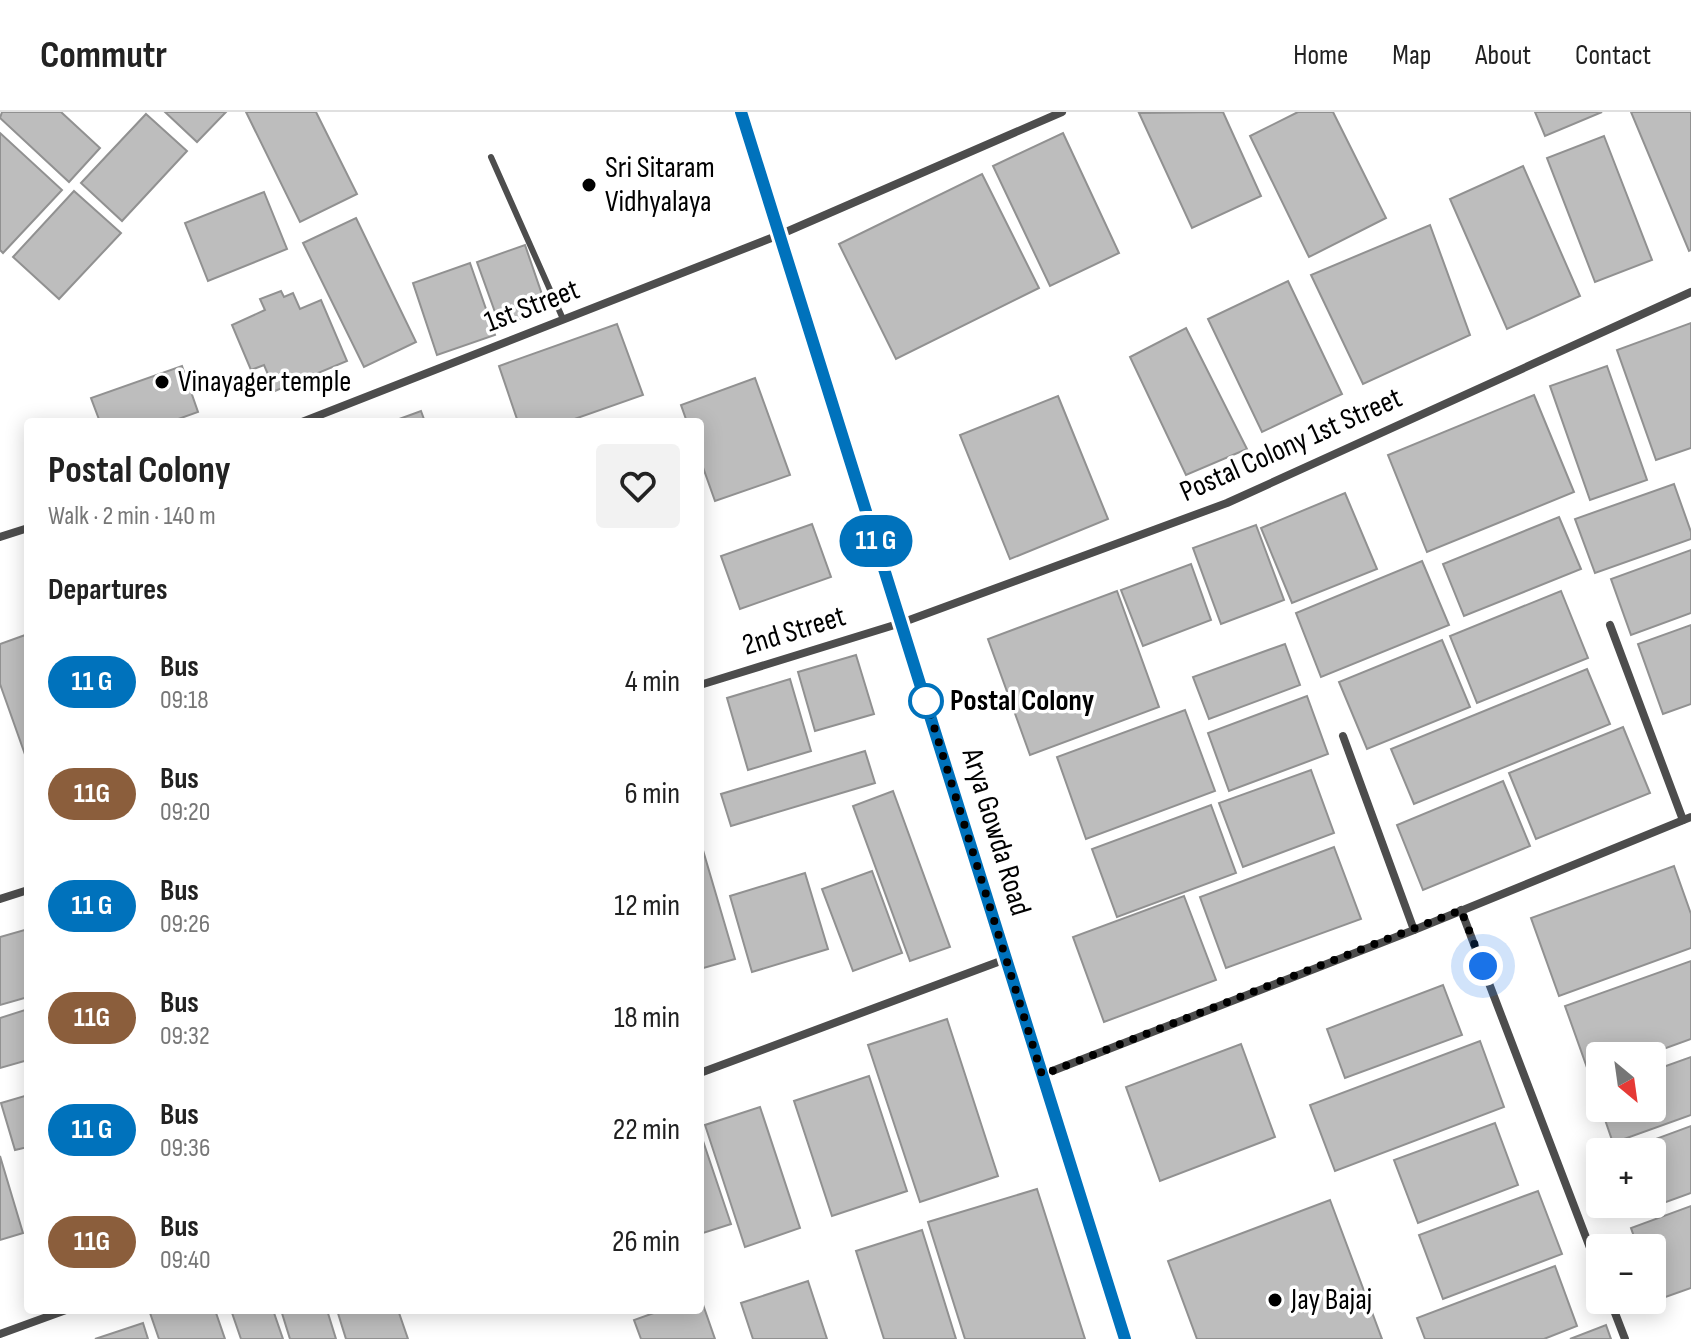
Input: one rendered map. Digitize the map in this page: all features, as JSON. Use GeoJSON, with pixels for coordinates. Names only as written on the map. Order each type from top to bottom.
{"type":"FeatureCollection","features":[{"type":"Feature","properties":{"kind":"main road","name":"Arya Gowda Road"},"geometry":{"type":"LineString","coordinates":[[741,112],[1125,1339]]}},
{"type":"Feature","properties":{"kind":"street","name":"1st Street"},"geometry":{"type":"LineString","coordinates":[[312,418],[779,235],[1062,112]]}},
{"type":"Feature","properties":{"kind":"street","name":"Postal Colony 1st Street"},"geometry":{"type":"LineString","coordinates":[[901,623],[1227,503],[1691,292]]}},
{"type":"Feature","properties":{"kind":"street"},"geometry":{"type":"LineString","coordinates":[[0,537],[24,529]]}},
{"type":"Feature","properties":{"kind":"street","name":"2nd Street"},"geometry":{"type":"LineString","coordinates":[[704,684],[901,623]]}},
{"type":"Feature","properties":{"kind":"street"},"geometry":{"type":"LineString","coordinates":[[1042,1075],[1414,930],[1687,818],[1610,625]]}},
{"type":"Feature","properties":{"kind":"street"},"geometry":{"type":"LineString","coordinates":[[1343,736],[1414,930]]}},
{"type":"Feature","properties":{"kind":"street"},"geometry":{"type":"LineString","coordinates":[[0,899],[24,891]]}},
{"type":"Feature","properties":{"kind":"street"},"geometry":{"type":"LineString","coordinates":[[1461,910],[1586,1237]]}},
{"type":"Feature","properties":{"kind":"street"},"geometry":{"type":"LineString","coordinates":[[704,1072],[1006,959]]}},
{"type":"Feature","properties":{"kind":"street"},"geometry":{"type":"LineString","coordinates":[[0,1334],[55,1314]]}},
{"type":"Feature","properties":{"kind":"street"},"geometry":{"type":"LineString","coordinates":[[1615,1314],[1625,1339]]}},
{"type":"Feature","properties":{"kind":"lane"},"geometry":{"type":"LineString","coordinates":[[491,157],[563,319]]}},
{"type":"Feature","properties":{"kind":"building"},"geometry":{"type":"Polygon","coordinates":[[[2,112],[61,112],[100,148],[69,182],[0,118],[2,112]]]}},
{"type":"Feature","properties":{"kind":"building"},"geometry":{"type":"Polygon","coordinates":[[[165,112],[226,112],[197,142],[165,112]]]}},
{"type":"Feature","properties":{"kind":"building"},"geometry":{"type":"Polygon","coordinates":[[[246,112],[316,112],[357,194],[300,222],[246,112]]]}},
{"type":"Feature","properties":{"kind":"building"},"geometry":{"type":"Polygon","coordinates":[[[1223,112],[1261,196],[1192,228],[1139,113],[1223,112]]]}},
{"type":"Feature","properties":{"kind":"building"},"geometry":{"type":"Polygon","coordinates":[[[1298,112],[1333,112],[1386,218],[1309,257],[1250,136],[1298,112]]]}},
{"type":"Feature","properties":{"kind":"building"},"geometry":{"type":"Polygon","coordinates":[[[1535,112],[1602,112],[1545,136],[1535,112]]]}},
{"type":"Feature","properties":{"kind":"building"},"geometry":{"type":"Polygon","coordinates":[[[1631,112],[1691,112],[1689,251],[1631,112]]]}},
{"type":"Feature","properties":{"kind":"building"},"geometry":{"type":"Polygon","coordinates":[[[146,114],[187,151],[122,221],[81,183],[146,114]]]}},
{"type":"Feature","properties":{"kind":"building"},"geometry":{"type":"Polygon","coordinates":[[[0,133],[62,190],[3,253],[0,250],[0,133]]]}},
{"type":"Feature","properties":{"kind":"building"},"geometry":{"type":"Polygon","coordinates":[[[1063,133],[1119,253],[1050,286],[993,166],[1063,133]]]}},
{"type":"Feature","properties":{"kind":"building"},"geometry":{"type":"Polygon","coordinates":[[[1604,136],[1652,260],[1595,282],[1547,158],[1604,136]]]}},
{"type":"Feature","properties":{"kind":"building"},"geometry":{"type":"Polygon","coordinates":[[[1523,166],[1580,296],[1507,329],[1450,199],[1523,166]]]}},
{"type":"Feature","properties":{"kind":"building"},"geometry":{"type":"Polygon","coordinates":[[[982,174],[1039,288],[896,359],[839,244],[982,174]]]}},
{"type":"Feature","properties":{"kind":"building"},"geometry":{"type":"Polygon","coordinates":[[[74,191],[121,233],[59,299],[13,257],[74,191]]]}},
{"type":"Feature","properties":{"kind":"building"},"geometry":{"type":"Polygon","coordinates":[[[264,192],[287,249],[208,281],[185,223],[264,192]]]}},
{"type":"Feature","properties":{"kind":"building"},"geometry":{"type":"Polygon","coordinates":[[[356,218],[416,342],[364,367],[303,243],[356,218]]]}},
{"type":"Feature","properties":{"kind":"building"},"geometry":{"type":"Polygon","coordinates":[[[1430,225],[1470,335],[1363,384],[1311,275],[1430,225]]]}},
{"type":"Feature","properties":{"kind":"building"},"geometry":{"type":"Polygon","coordinates":[[[525,245],[547,309],[500,326],[477,262],[525,245]]]}},
{"type":"Feature","properties":{"kind":"building"},"geometry":{"type":"Polygon","coordinates":[[[470,263],[495,335],[437,355],[413,283],[470,263]]]}},
{"type":"Feature","properties":{"kind":"building"},"geometry":{"type":"Polygon","coordinates":[[[1288,281],[1342,394],[1262,432],[1208,319],[1288,281]]]}},
{"type":"Feature","properties":{"kind":"building"},"geometry":{"type":"Polygon","coordinates":[[[281,291],[284,297],[293,293],[300,309],[321,300],[347,361],[275,391],[264,365],[251,370],[232,325],[265,310],[260,299],[281,291]]]}},
{"type":"Feature","properties":{"kind":"building"},"geometry":{"type":"Polygon","coordinates":[[[1691,323],[1691,448],[1656,460],[1617,350],[1691,323]]]}},
{"type":"Feature","properties":{"kind":"building"},"geometry":{"type":"Polygon","coordinates":[[[617,324],[643,395],[577,418],[517,418],[499,366],[617,324]]]}},
{"type":"Feature","properties":{"kind":"building"},"geometry":{"type":"Polygon","coordinates":[[[1186,328],[1247,449],[1186,475],[1130,357],[1186,328]]]}},
{"type":"Feature","properties":{"kind":"building","name":"Vinayager temple"},"geometry":{"type":"Polygon","coordinates":[[[182,366],[198,412],[181,418],[98,418],[91,398],[182,366]]]}},
{"type":"Feature","properties":{"kind":"building"},"geometry":{"type":"Polygon","coordinates":[[[1607,366],[1647,480],[1590,500],[1550,386],[1607,366]]]}},
{"type":"Feature","properties":{"kind":"building"},"geometry":{"type":"Polygon","coordinates":[[[755,378],[790,475],[715,501],[704,470],[704,418],[686,418],[681,405],[755,378]]]}},
{"type":"Feature","properties":{"kind":"building"},"geometry":{"type":"Polygon","coordinates":[[[1534,395],[1574,492],[1427,552],[1388,455],[1534,395]]]}},
{"type":"Feature","properties":{"kind":"building"},"geometry":{"type":"Polygon","coordinates":[[[1058,396],[1108,519],[1010,559],[960,435],[1058,396]]]}},
{"type":"Feature","properties":{"kind":"building"},"geometry":{"type":"Polygon","coordinates":[[[421,411],[424,418],[402,418],[421,411]]]}},
{"type":"Feature","properties":{"kind":"building"},"geometry":{"type":"Polygon","coordinates":[[[1674,484],[1691,539],[1595,573],[1575,519],[1674,484]]]}},
{"type":"Feature","properties":{"kind":"building"},"geometry":{"type":"Polygon","coordinates":[[[1345,493],[1377,569],[1292,603],[1261,528],[1345,493]]]}},
{"type":"Feature","properties":{"kind":"building"},"geometry":{"type":"Polygon","coordinates":[[[1559,517],[1581,569],[1464,616],[1443,564],[1559,517]]]}},
{"type":"Feature","properties":{"kind":"building"},"geometry":{"type":"Polygon","coordinates":[[[812,524],[831,577],[740,609],[721,556],[812,524]]]}},
{"type":"Feature","properties":{"kind":"building"},"geometry":{"type":"Polygon","coordinates":[[[1256,525],[1284,600],[1221,624],[1193,548],[1256,525]]]}},
{"type":"Feature","properties":{"kind":"building"},"geometry":{"type":"Polygon","coordinates":[[[1691,550],[1691,613],[1631,635],[1611,579],[1691,550]]]}},
{"type":"Feature","properties":{"kind":"building"},"geometry":{"type":"Polygon","coordinates":[[[1422,561],[1449,625],[1321,677],[1296,613],[1422,561]]]}},
{"type":"Feature","properties":{"kind":"building"},"geometry":{"type":"Polygon","coordinates":[[[1191,564],[1211,620],[1143,646],[1121,590],[1191,564]]]}},
{"type":"Feature","properties":{"kind":"building"},"geometry":{"type":"Polygon","coordinates":[[[1117,591],[1159,707],[1030,755],[988,639],[1117,591]]]}},
{"type":"Feature","properties":{"kind":"building"},"geometry":{"type":"Polygon","coordinates":[[[1561,591],[1588,658],[1477,703],[1450,636],[1561,591]]]}},
{"type":"Feature","properties":{"kind":"building"},"geometry":{"type":"Polygon","coordinates":[[[1691,625],[1691,704],[1663,714],[1638,644],[1691,625]]]}},
{"type":"Feature","properties":{"kind":"building"},"geometry":{"type":"Polygon","coordinates":[[[24,635],[24,752],[0,684],[0,644],[24,635]]]}},
{"type":"Feature","properties":{"kind":"building"},"geometry":{"type":"Polygon","coordinates":[[[1442,640],[1470,707],[1367,749],[1339,682],[1442,640]]]}},
{"type":"Feature","properties":{"kind":"building"},"geometry":{"type":"Polygon","coordinates":[[[1285,644],[1300,685],[1209,719],[1193,677],[1285,644]]]}},
{"type":"Feature","properties":{"kind":"building"},"geometry":{"type":"Polygon","coordinates":[[[856,655],[874,714],[815,731],[798,672],[856,655]]]}},
{"type":"Feature","properties":{"kind":"building"},"geometry":{"type":"Polygon","coordinates":[[[1587,669],[1610,724],[1414,804],[1391,749],[1587,669]]]}},
{"type":"Feature","properties":{"kind":"building"},"geometry":{"type":"Polygon","coordinates":[[[790,679],[811,751],[748,770],[727,698],[790,679]]]}},
{"type":"Feature","properties":{"kind":"building"},"geometry":{"type":"Polygon","coordinates":[[[1307,696],[1328,754],[1229,791],[1208,733],[1307,696]]]}},
{"type":"Feature","properties":{"kind":"building"},"geometry":{"type":"Polygon","coordinates":[[[1185,710],[1215,791],[1086,839],[1057,757],[1185,710]]]}},
{"type":"Feature","properties":{"kind":"building"},"geometry":{"type":"Polygon","coordinates":[[[1623,727],[1650,793],[1536,839],[1509,773],[1623,727]]]}},
{"type":"Feature","properties":{"kind":"building"},"geometry":{"type":"Polygon","coordinates":[[[865,751],[875,783],[731,826],[721,794],[865,751]]]}},
{"type":"Feature","properties":{"kind":"building"},"geometry":{"type":"Polygon","coordinates":[[[1311,770],[1334,833],[1243,867],[1219,803],[1311,770]]]}},
{"type":"Feature","properties":{"kind":"building"},"geometry":{"type":"Polygon","coordinates":[[[1503,781],[1530,846],[1423,890],[1397,825],[1503,781]]]}},
{"type":"Feature","properties":{"kind":"building"},"geometry":{"type":"Polygon","coordinates":[[[893,791],[950,947],[910,961],[853,806],[893,791]]]}},
{"type":"Feature","properties":{"kind":"building"},"geometry":{"type":"Polygon","coordinates":[[[1211,805],[1236,873],[1117,917],[1092,849],[1211,805]]]}},
{"type":"Feature","properties":{"kind":"building"},"geometry":{"type":"Polygon","coordinates":[[[1334,847],[1361,919],[1226,968],[1200,897],[1334,847]]]}},
{"type":"Feature","properties":{"kind":"building"},"geometry":{"type":"Polygon","coordinates":[[[704,854],[735,959],[704,968],[704,854]]]}},
{"type":"Feature","properties":{"kind":"building"},"geometry":{"type":"Polygon","coordinates":[[[1674,866],[1691,914],[1691,948],[1559,996],[1531,918],[1674,866]]]}},
{"type":"Feature","properties":{"kind":"building"},"geometry":{"type":"Polygon","coordinates":[[[872,871],[902,953],[853,971],[822,889],[872,871]]]}},
{"type":"Feature","properties":{"kind":"building"},"geometry":{"type":"Polygon","coordinates":[[[805,873],[828,949],[752,972],[730,896],[805,873]]]}},
{"type":"Feature","properties":{"kind":"building"},"geometry":{"type":"Polygon","coordinates":[[[1184,896],[1216,980],[1104,1022],[1073,937],[1184,896]]]}},
{"type":"Feature","properties":{"kind":"building"},"geometry":{"type":"Polygon","coordinates":[[[24,930],[24,998],[0,1005],[0,937],[24,930]]]}},
{"type":"Feature","properties":{"kind":"building"},"geometry":{"type":"Polygon","coordinates":[[[1691,961],[1691,1039],[1666,1048],[1666,1042],[1586,1042],[1586,1065],[1565,1006],[1691,961]]]}},
{"type":"Feature","properties":{"kind":"building"},"geometry":{"type":"Polygon","coordinates":[[[1443,985],[1462,1035],[1345,1078],[1327,1029],[1443,985]]]}},
{"type":"Feature","properties":{"kind":"building"},"geometry":{"type":"Polygon","coordinates":[[[24,1010],[24,1061],[0,1068],[0,1018],[24,1010]]]}},
{"type":"Feature","properties":{"kind":"building"},"geometry":{"type":"Polygon","coordinates":[[[947,1019],[998,1176],[920,1202],[868,1045],[947,1019]]]}},
{"type":"Feature","properties":{"kind":"building"},"geometry":{"type":"Polygon","coordinates":[[[1480,1041],[1504,1107],[1335,1171],[1310,1105],[1480,1041]]]}},
{"type":"Feature","properties":{"kind":"building"},"geometry":{"type":"Polygon","coordinates":[[[1241,1044],[1275,1137],[1160,1181],[1126,1087],[1241,1044]]]}},
{"type":"Feature","properties":{"kind":"building"},"geometry":{"type":"Polygon","coordinates":[[[1691,1057],[1691,1115],[1627,1138],[1611,1138],[1606,1122],[1666,1122],[1666,1066],[1691,1057]]]}},
{"type":"Feature","properties":{"kind":"building"},"geometry":{"type":"Polygon","coordinates":[[[869,1076],[907,1191],[832,1216],[794,1101],[869,1076]]]}},
{"type":"Feature","properties":{"kind":"building"},"geometry":{"type":"Polygon","coordinates":[[[24,1096],[24,1148],[15,1150],[1,1103],[24,1096]]]}},
{"type":"Feature","properties":{"kind":"building"},"geometry":{"type":"Polygon","coordinates":[[[760,1107],[800,1228],[745,1247],[705,1125],[760,1107]]]}},
{"type":"Feature","properties":{"kind":"building"},"geometry":{"type":"Polygon","coordinates":[[[1495,1123],[1518,1185],[1418,1223],[1394,1160],[1495,1123]]]}},
{"type":"Feature","properties":{"kind":"building"},"geometry":{"type":"Polygon","coordinates":[[[1691,1126],[1691,1193],[1666,1202],[1666,1138],[1658,1138],[1691,1126]]]}},
{"type":"Feature","properties":{"kind":"building"},"geometry":{"type":"Polygon","coordinates":[[[704,1144],[731,1224],[704,1233],[704,1144]]]}},
{"type":"Feature","properties":{"kind":"building"},"geometry":{"type":"Polygon","coordinates":[[[0,1156],[23,1233],[0,1240],[0,1156]]]}},
{"type":"Feature","properties":{"kind":"building"},"geometry":{"type":"Polygon","coordinates":[[[1037,1189],[1085,1339],[965,1339],[928,1222],[1037,1189]]]}},
{"type":"Feature","properties":{"kind":"building"},"geometry":{"type":"Polygon","coordinates":[[[1538,1191],[1562,1254],[1443,1299],[1419,1235],[1538,1191]]]}},
{"type":"Feature","properties":{"kind":"building","name":"Jay Bajaj"},"geometry":{"type":"Polygon","coordinates":[[[1330,1200],[1382,1339],[1197,1339],[1168,1261],[1330,1200]]]}},
{"type":"Feature","properties":{"kind":"building"},"geometry":{"type":"Polygon","coordinates":[[[1691,1206],[1691,1288],[1666,1297],[1666,1234],[1633,1234],[1631,1228],[1666,1218],[1666,1215],[1691,1206]]]}},
{"type":"Feature","properties":{"kind":"building"},"geometry":{"type":"Polygon","coordinates":[[[922,1230],[956,1339],[884,1339],[856,1251],[922,1230]]]}},
{"type":"Feature","properties":{"kind":"building"},"geometry":{"type":"Polygon","coordinates":[[[1555,1266],[1577,1326],[1544,1339],[1425,1339],[1417,1318],[1555,1266]]]}},
{"type":"Feature","properties":{"kind":"building"},"geometry":{"type":"Polygon","coordinates":[[[808,1281],[827,1339],[753,1339],[741,1303],[808,1281]]]}},
{"type":"Feature","properties":{"kind":"building"},"geometry":{"type":"Polygon","coordinates":[[[704,1307],[715,1339],[641,1339],[634,1320],[651,1314],[704,1314],[704,1307]]]}},
{"type":"Feature","properties":{"kind":"building"},"geometry":{"type":"Polygon","coordinates":[[[150,1314],[216,1314],[225,1339],[159,1339],[150,1314]]]}},
{"type":"Feature","properties":{"kind":"building"},"geometry":{"type":"Polygon","coordinates":[[[232,1314],[274,1314],[283,1339],[241,1339],[232,1314]]]}},
{"type":"Feature","properties":{"kind":"building"},"geometry":{"type":"Polygon","coordinates":[[[282,1314],[328,1314],[336,1339],[290,1339],[282,1314]]]}},
{"type":"Feature","properties":{"kind":"building"},"geometry":{"type":"Polygon","coordinates":[[[338,1314],[399,1314],[408,1339],[346,1339],[338,1314]]]}},
{"type":"Feature","properties":{"kind":"building"},"geometry":{"type":"Polygon","coordinates":[[[143,1323],[148,1339],[95,1339],[143,1323]]]}},
{"type":"Feature","properties":{"kind":"building"},"geometry":{"type":"Polygon","coordinates":[[[1606,1325],[1611,1339],[1570,1339],[1606,1325]]]}},
{"type":"Feature","properties":{"kind":"bus line"},"geometry":{"type":"LineString","coordinates":[[741,112],[1125,1339]]}},
{"type":"Feature","properties":{"kind":"place","name":"Sri Sitaram Vidhyalaya"},"geometry":{"type":"Point","coordinates":[589,185]}},
{"type":"Feature","properties":{"kind":"place","name":"Vinayager temple"},"geometry":{"type":"Point","coordinates":[162,382]}},
{"type":"Feature","properties":{"kind":"place","name":"Postal Colony"},"geometry":{"type":"Point","coordinates":[926,701]}},
{"type":"Feature","properties":{"kind":"place","name":"Jay Bajaj"},"geometry":{"type":"Point","coordinates":[1275,1300]}},
{"type":"Feature","properties":{"kind":"route"},"geometry":{"type":"LineString","coordinates":[[926,701],[1042,1075],[1461,910],[1483,966]]}}]}
